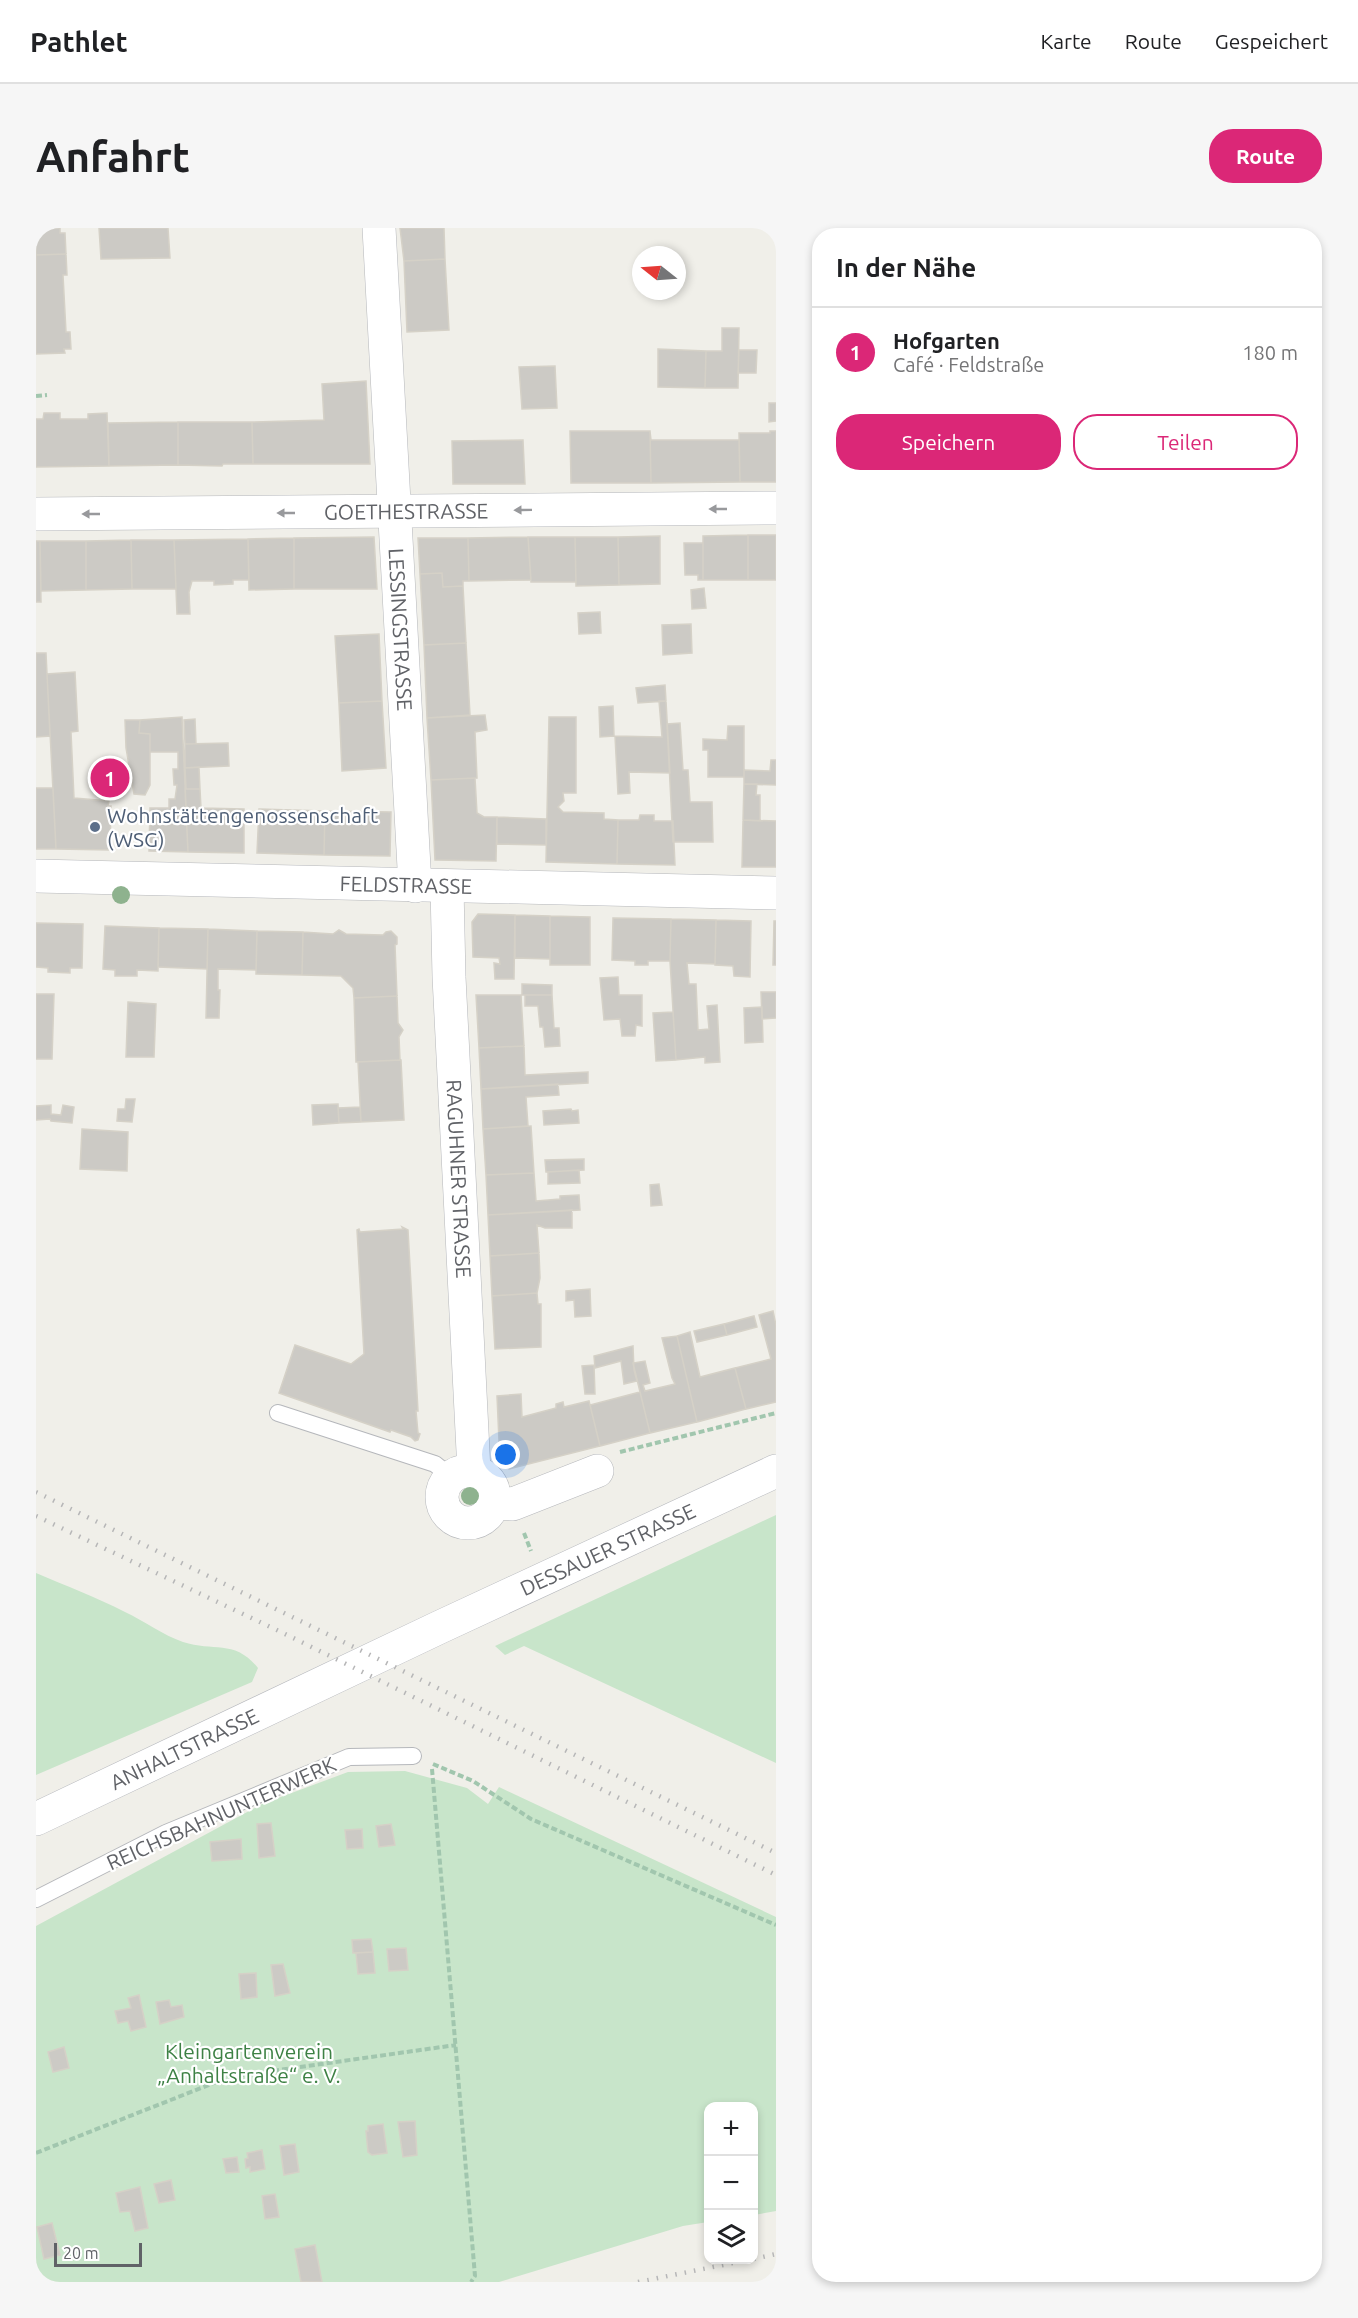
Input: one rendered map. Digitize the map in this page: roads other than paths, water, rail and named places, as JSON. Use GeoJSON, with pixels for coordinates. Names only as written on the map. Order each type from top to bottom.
{"type":"FeatureCollection","features":[{"type":"Feature","properties":{"kind":"street","name":"LESSINGSTRASSE"},"geometry":{"type":"LineString","coordinates":[[379,228],[395,513],[431,887]]}},
{"type":"Feature","properties":{"kind":"street","name":"GOETHESTRASSE"},"geometry":{"type":"LineString","coordinates":[[36,514],[395,513],[776,508]]}},
{"type":"Feature","properties":{"kind":"street","name":"FELDSTRASSE"},"geometry":{"type":"LineString","coordinates":[[36,876],[431,887],[776,893]]}},
{"type":"Feature","properties":{"kind":"street","name":"RAGUHNER STRASSE"},"geometry":{"type":"LineString","coordinates":[[431,887],[449,977],[462,1474],[445,1484],[442,1501],[451,1516],[467,1523],[484,1518],[494,1503]]}},
{"type":"Feature","properties":{"kind":"street"},"geometry":{"type":"LineString","coordinates":[[462,1474],[488,1479],[495,1495],[494,1503],[513,1504],[597,1471]]}},
{"type":"Feature","properties":{"kind":"street","name":"DESSAUER STRASSE"},"geometry":{"type":"LineString","coordinates":[[332,1679],[776,1471]]}},
{"type":"Feature","properties":{"kind":"street","name":"ANHALTSTRASSE"},"geometry":{"type":"LineString","coordinates":[[36,1820],[332,1679]]}},
{"type":"Feature","properties":{"kind":"lane"},"geometry":{"type":"LineString","coordinates":[[278,1413],[462,1474]]}},
{"type":"Feature","properties":{"kind":"lane","name":"REICHSBAHNUNTERWERK"},"geometry":{"type":"LineString","coordinates":[[36,1899],[166,1833],[349,1757],[413,1756]]}},
{"type":"Feature","properties":{"kind":"railway"},"geometry":{"type":"LineString","coordinates":[[36,1492],[776,1853]]}},
{"type":"Feature","properties":{"kind":"railway"},"geometry":{"type":"LineString","coordinates":[[36,1516],[281,1632],[776,1875]]}},
{"type":"Feature","properties":{"kind":"railway"},"geometry":{"type":"LineString","coordinates":[[758,2258],[776,2254]]}},
{"type":"Feature","properties":{"kind":"railway"},"geometry":{"type":"LineString","coordinates":[[638,2282],[728,2264]]}},
{"type":"Feature","properties":{"kind":"place","name":"Hofgarten"},"geometry":{"type":"Point","coordinates":[110,778]}},
{"type":"Feature","properties":{"kind":"place","name":"Wohnstättengenossenschaft (WSG)"},"geometry":{"type":"Point","coordinates":[95,827]}},
{"type":"Feature","properties":{"kind":"park label","name":"Kleingartenverein „Anhaltstraße“ e. V."},"geometry":{"type":"Point","coordinates":[249,2063]}}]}
